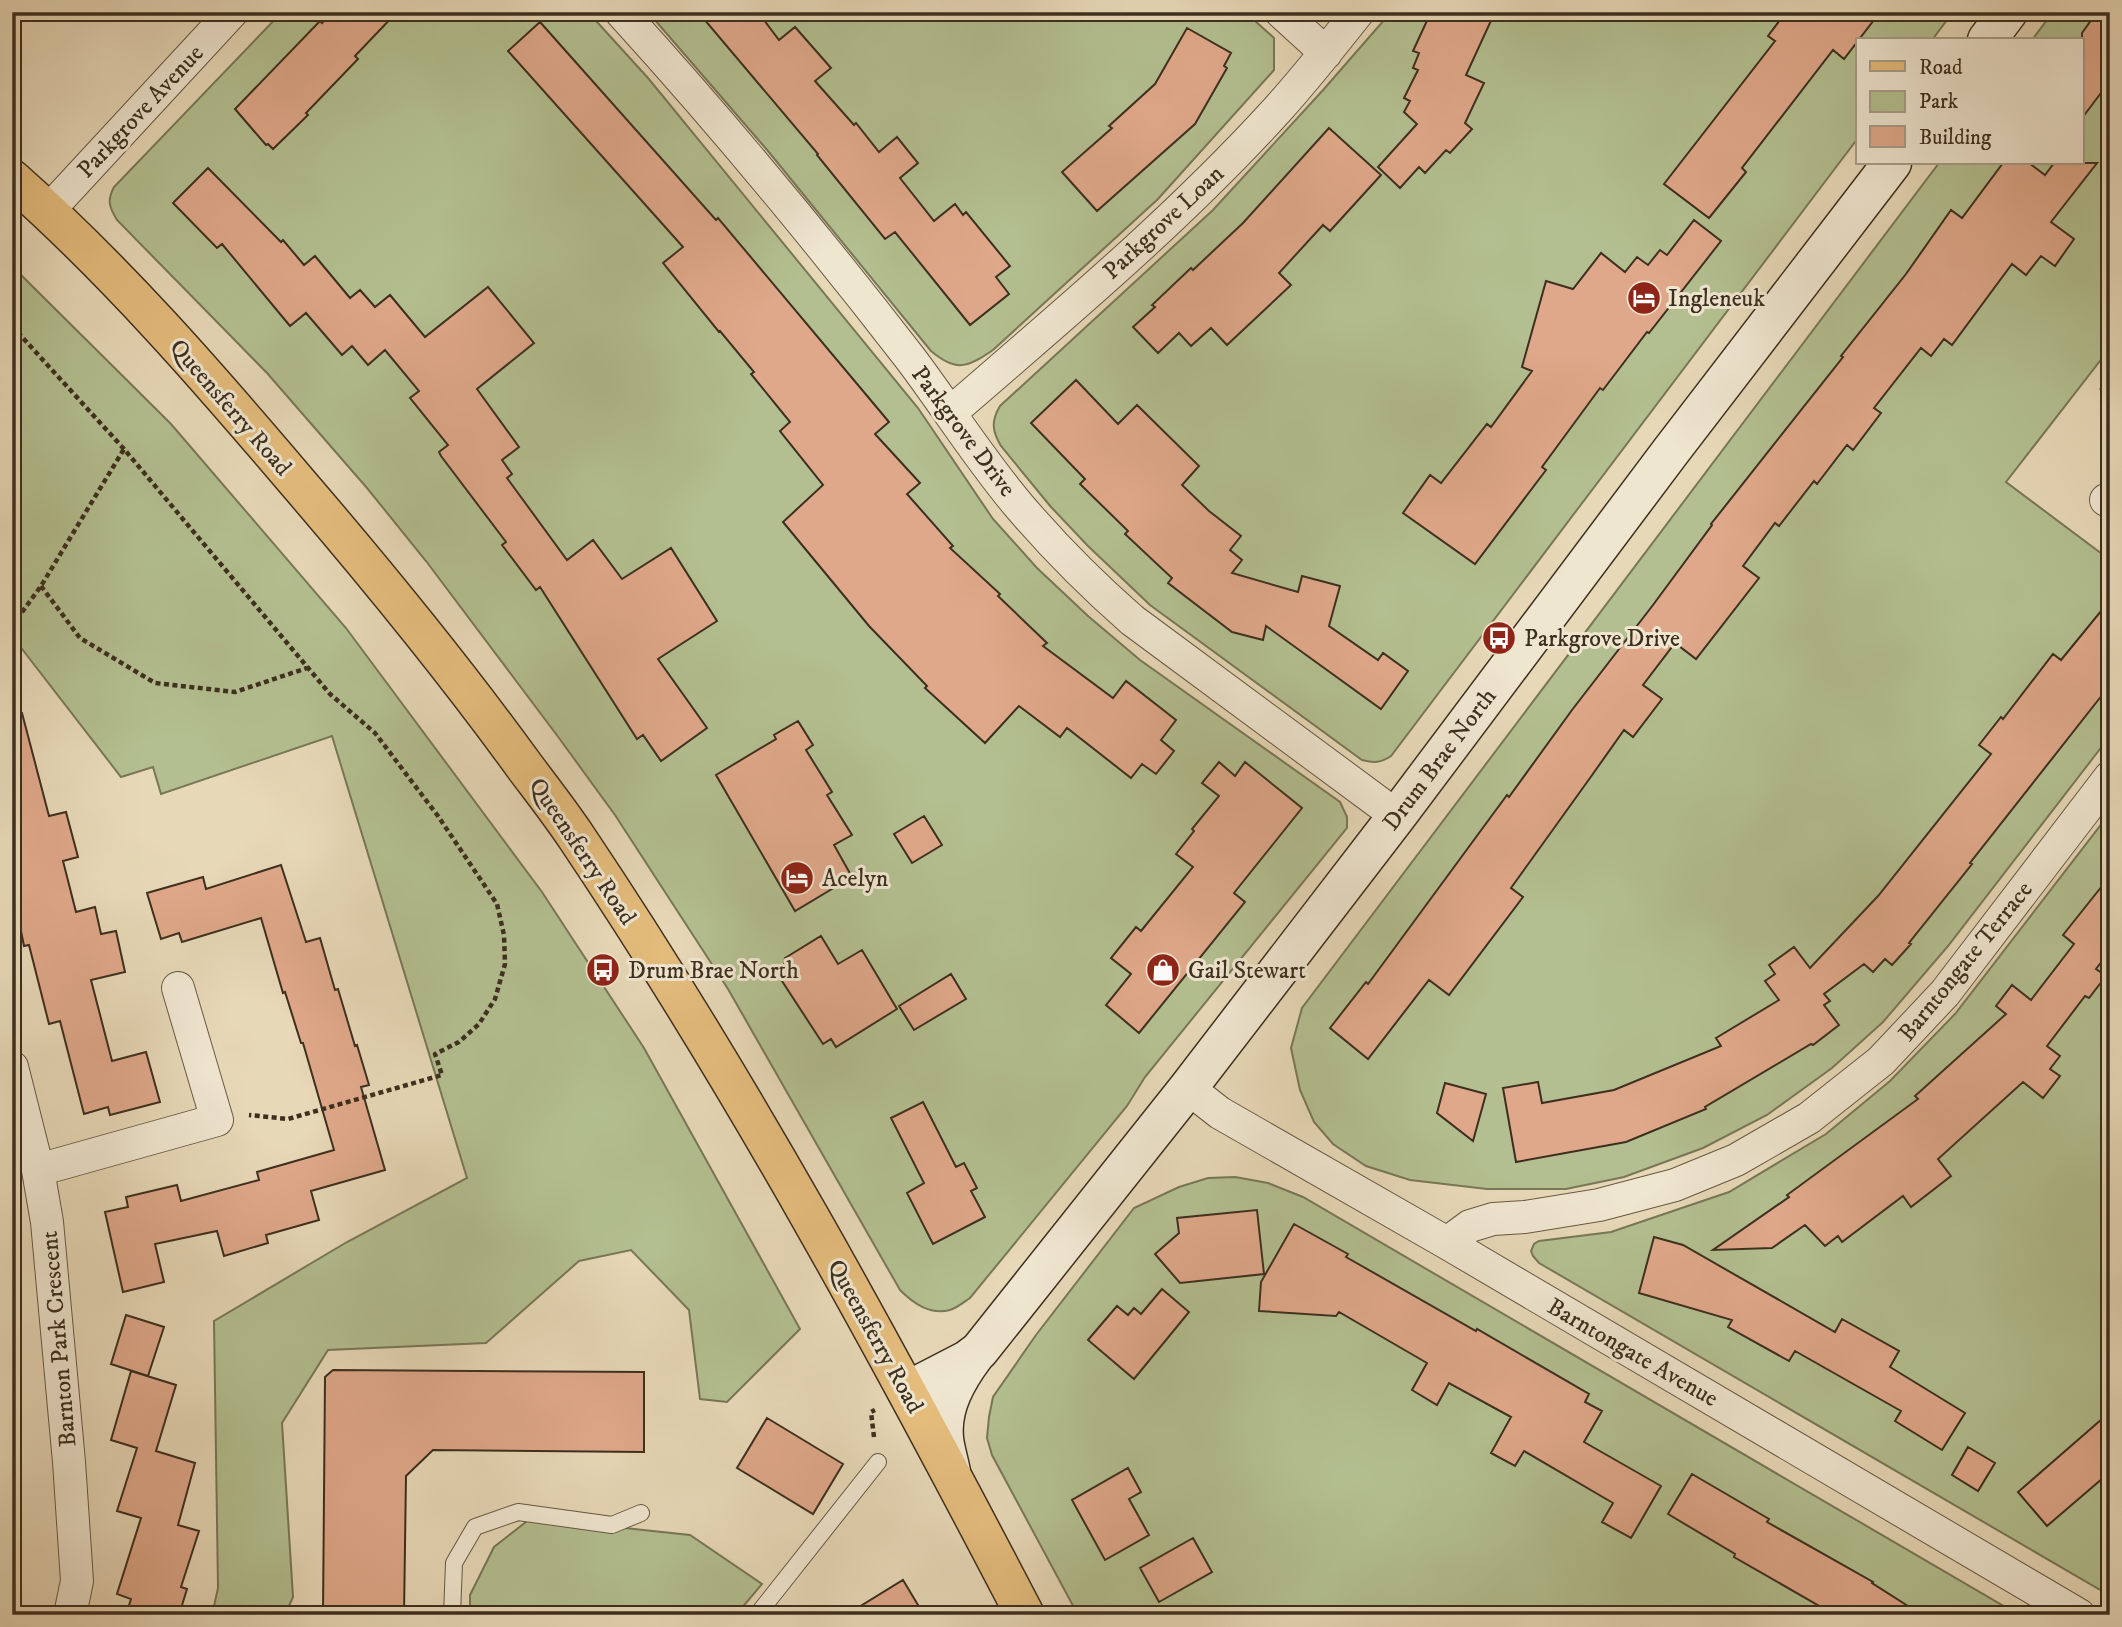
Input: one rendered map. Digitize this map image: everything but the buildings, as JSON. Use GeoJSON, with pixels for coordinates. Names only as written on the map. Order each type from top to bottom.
{"type":"FeatureCollection","features":[{"type":"Feature","properties":{"kind":"main road"},"geometry":{"type":"LineString","coordinates":[[1988,38],[2008,12]]}},
{"type":"Feature","properties":{"kind":"main road","name":"Drum Brae North"},"geometry":{"type":"LineString","coordinates":[[952,1475],[944,1440],[947,1409],[953,1389],[979,1351],[1188,1088],[1891,164]]}},
{"type":"Feature","properties":{"kind":"main road","name":"Queensferry Road"},"geometry":{"type":"LineString","coordinates":[[12,179],[48,211],[142,306],[354,548],[475,698],[575,834],[655,957],[790,1182],[907,1391],[1025,1615]]}},
{"type":"Feature","properties":{"kind":"main road","name":"Drum Brae North"},"geometry":{"type":"LineString","coordinates":[[907,1391],[979,1351]]}},
{"type":"Feature","properties":{"kind":"street","name":"Parkgrove Avenue"},"geometry":{"type":"LineString","coordinates":[[48,211],[232,12]]}},
{"type":"Feature","properties":{"kind":"street","name":"Parkgrove Drive"},"geometry":{"type":"LineString","coordinates":[[621,12],[758,170],[909,358],[1018,505],[1055,547],[1132,620],[1397,816]]}},
{"type":"Feature","properties":{"kind":"street"},"geometry":{"type":"LineString","coordinates":[[1281,12],[1326,53]]}},
{"type":"Feature","properties":{"kind":"street","name":"Parkgrove Loan"},"geometry":{"type":"LineString","coordinates":[[950,414],[1177,212],[1276,111],[1358,12]]}},
{"type":"Feature","properties":{"kind":"street","name":"Barntongate Terrace"},"geometry":{"type":"LineString","coordinates":[[1447,1243],[1470,1226],[1493,1219],[1525,1217],[1599,1205],[1675,1185],[1737,1160],[1809,1118],[1881,1061],[1945,993],[2110,777]]}},
{"type":"Feature","properties":{"kind":"street"},"geometry":{"type":"LineString","coordinates":[[38,1170],[220,1130],[178,988]]}},
{"type":"Feature","properties":{"kind":"street","name":"Barnton Park Crescent"},"geometry":{"type":"LineString","coordinates":[[12,1067],[38,1170],[47,1222],[77,1581],[71,1615]]}},
{"type":"Feature","properties":{"kind":"street","name":"Barntongate Avenue"},"geometry":{"type":"LineString","coordinates":[[1188,1088],[1220,1113],[1447,1243],[2079,1615]]}},
{"type":"Feature","properties":{"kind":"lane"},"geometry":{"type":"LineString","coordinates":[[757,1615],[878,1462]]}},
{"type":"Feature","properties":{"kind":"lane"},"geometry":{"type":"LineString","coordinates":[[452,1615],[454,1563],[475,1527],[518,1512],[612,1525],[641,1513]]}},
{"type":"Feature","properties":{"kind":"path"},"geometry":{"type":"LineString","coordinates":[[12,326],[124,449],[330,694],[375,733],[438,816],[497,904],[504,935],[505,964],[495,999],[479,1024],[459,1042],[435,1054],[442,1075],[288,1119],[234,1114],[220,1130]]}},
{"type":"Feature","properties":{"kind":"path"},"geometry":{"type":"LineString","coordinates":[[2110,374],[2101,386],[2110,417]]}},
{"type":"Feature","properties":{"kind":"path"},"geometry":{"type":"LineString","coordinates":[[12,626],[41,586],[124,449]]}},
{"type":"Feature","properties":{"kind":"path"},"geometry":{"type":"LineString","coordinates":[[41,586],[80,638],[155,683],[235,692],[307,668]]}},
{"type":"Feature","properties":{"kind":"green space"},"geometry":{"type":"Polygon","coordinates":[[[282,12],[588,12],[648,78],[918,408],[993,519],[1037,568],[1140,660],[1340,802],[1347,817],[1347,828],[1145,1077],[1127,1106],[970,1298],[955,1308],[929,1310],[900,1290],[728,989],[615,815],[426,561],[267,373],[114,215],[110,196],[114,187],[282,12]]]}},
{"type":"Feature","properties":{"kind":"green space"},"geometry":{"type":"Polygon","coordinates":[[[648,12],[1245,12],[1274,38],[1274,70],[1158,199],[993,350],[969,364],[955,365],[931,351],[768,151],[648,12]]]}},
{"type":"Feature","properties":{"kind":"green space"},"geometry":{"type":"Polygon","coordinates":[[[1391,12],[1953,12],[1934,38],[1856,38],[1856,141],[1391,756],[1374,762],[1362,760],[1150,605],[1051,507],[1001,446],[994,426],[1000,406],[1213,210],[1391,12]]]}},
{"type":"Feature","properties":{"kind":"green space"},"geometry":{"type":"Polygon","coordinates":[[[2053,12],[2110,12],[2110,348],[2006,482],[2110,560],[2110,736],[1948,946],[1883,1022],[1832,1068],[1767,1115],[1703,1148],[1624,1177],[1566,1189],[1487,1189],[1410,1180],[1366,1166],[1333,1144],[1314,1122],[1300,1090],[1291,1048],[1302,1008],[1938,164],[2084,164],[2084,38],[2034,38],[2053,12]]]}},
{"type":"Feature","properties":{"kind":"green space"},"geometry":{"type":"Polygon","coordinates":[[[12,266],[171,424],[346,628],[542,892],[644,1048],[800,1329],[727,1402],[700,1399],[689,1310],[631,1250],[579,1261],[486,1343],[328,1350],[282,1423],[293,1597],[285,1615],[212,1615],[218,1588],[214,1321],[347,1242],[467,1178],[332,736],[161,794],[153,767],[121,777],[12,636],[12,266]]]}},
{"type":"Feature","properties":{"kind":"green space"},"geometry":{"type":"Polygon","coordinates":[[[2110,813],[2110,1590],[2102,1591],[1539,1263],[1531,1251],[1539,1241],[1611,1232],[1729,1192],[1826,1134],[1890,1081],[1955,1014],[2110,813]]]}},
{"type":"Feature","properties":{"kind":"green space"},"geometry":{"type":"Polygon","coordinates":[[[1235,1177],[1268,1183],[1303,1197],[2019,1615],[1078,1615],[992,1455],[987,1438],[993,1397],[1036,1335],[1134,1208],[1179,1187],[1208,1178],[1235,1177]]]}},
{"type":"Feature","properties":{"kind":"green space"},"geometry":{"type":"Polygon","coordinates":[[[531,1518],[690,1535],[762,1584],[736,1615],[470,1615],[470,1595],[494,1547],[531,1518]]]}},
{"type":"Feature","properties":{"kind":"place","name":"Ingleneuk"},"geometry":{"type":"Point","coordinates":[1644,298]}},
{"type":"Feature","properties":{"kind":"place","name":"Parkgrove Drive"},"geometry":{"type":"Point","coordinates":[1499,638]}},
{"type":"Feature","properties":{"kind":"place","name":"Acelyn"},"geometry":{"type":"Point","coordinates":[797,878]}},
{"type":"Feature","properties":{"kind":"place","name":"Drum Brae North"},"geometry":{"type":"Point","coordinates":[603,970]}},
{"type":"Feature","properties":{"kind":"place","name":"Gail Stewart"},"geometry":{"type":"Point","coordinates":[1163,970]}}]}
